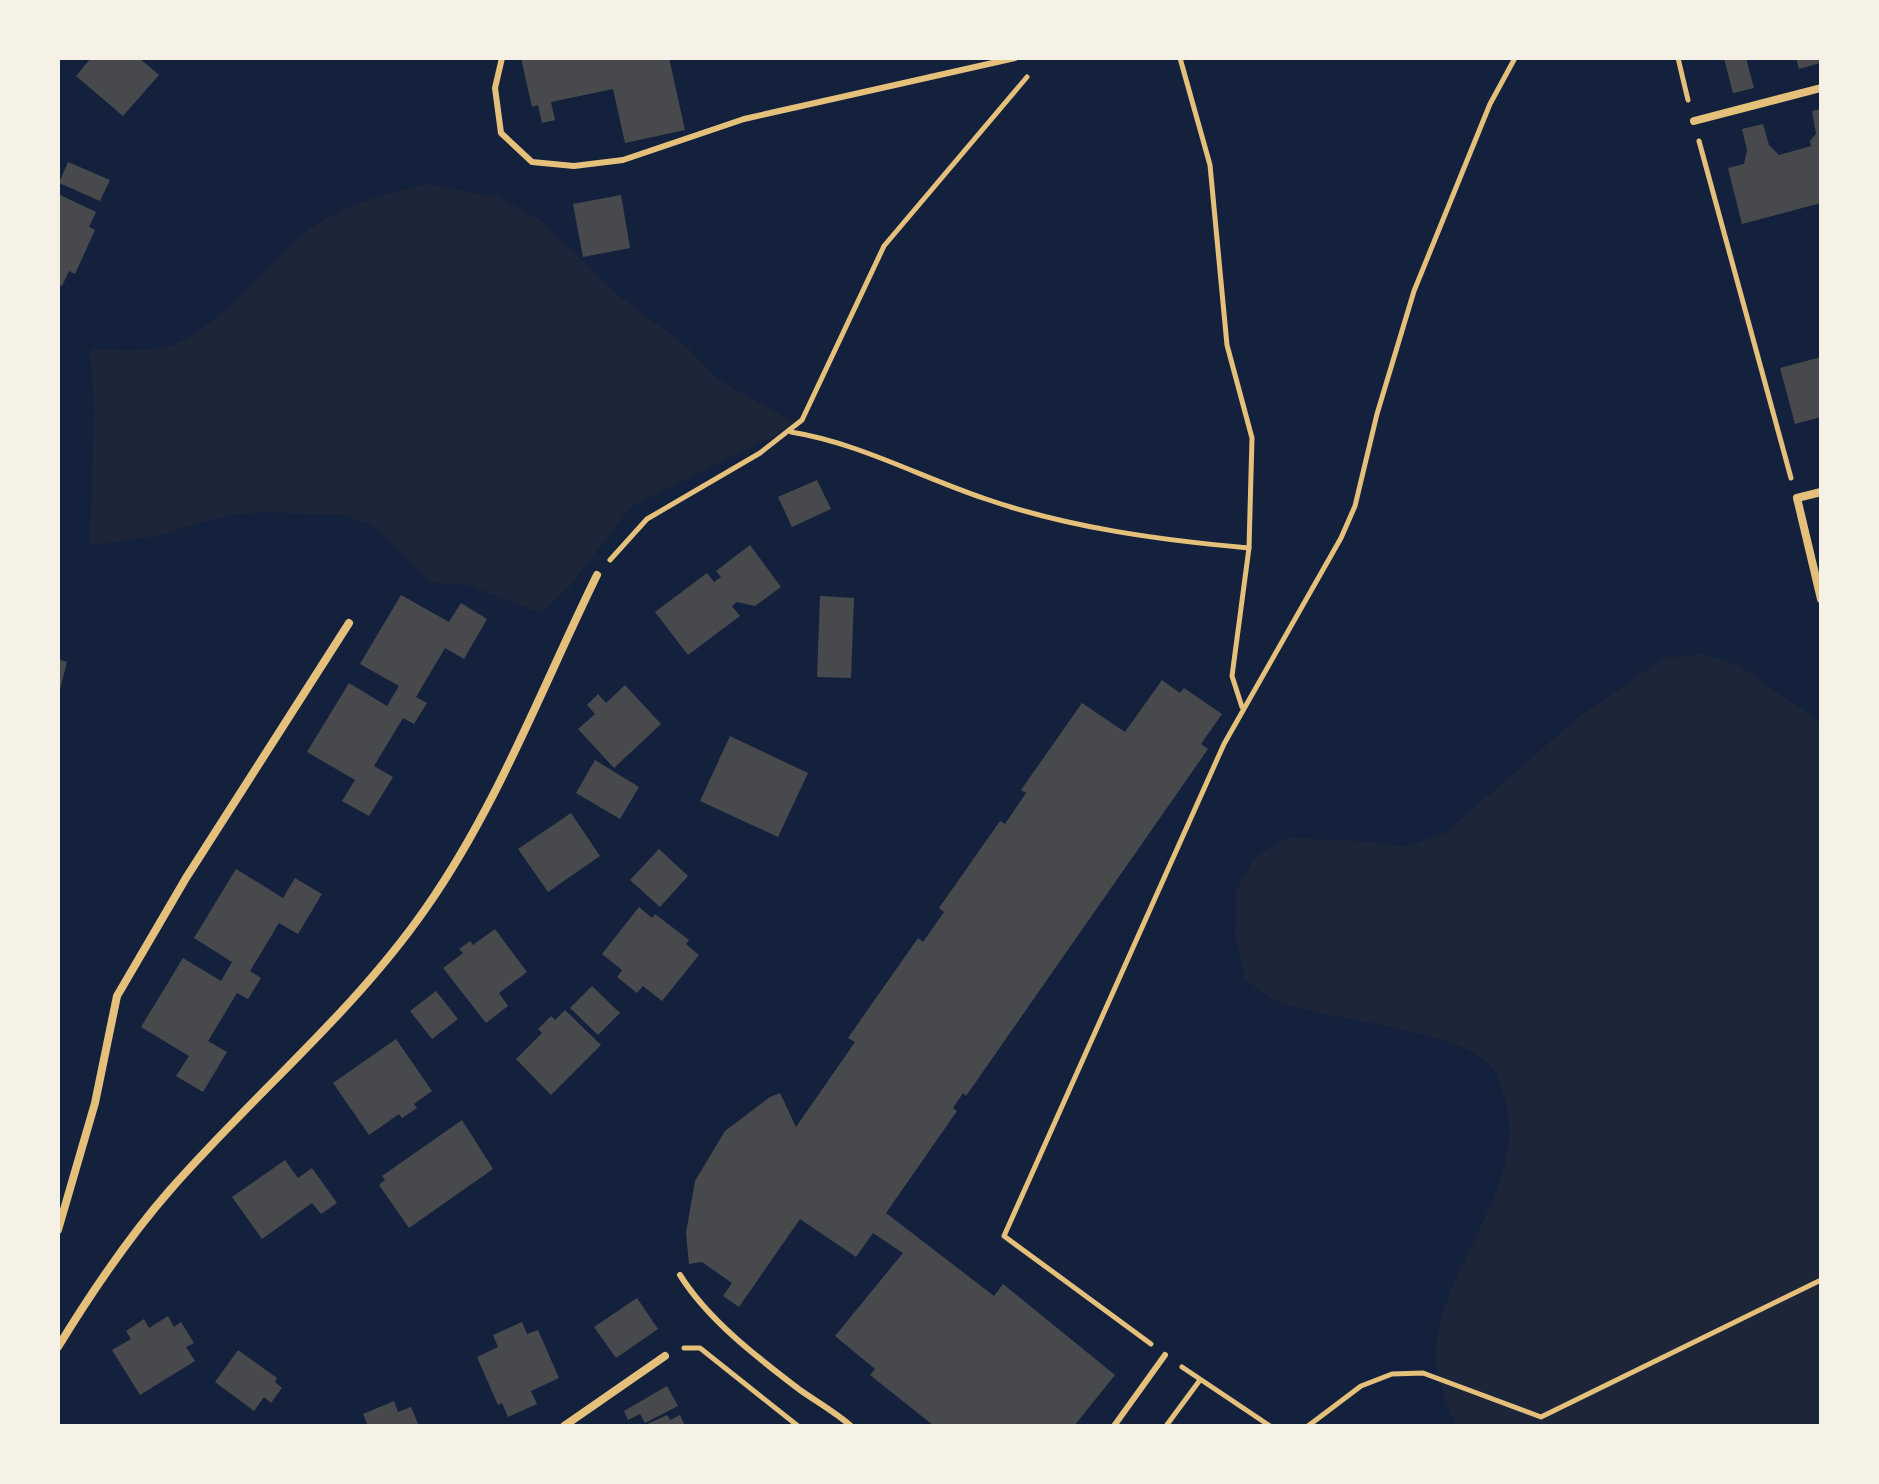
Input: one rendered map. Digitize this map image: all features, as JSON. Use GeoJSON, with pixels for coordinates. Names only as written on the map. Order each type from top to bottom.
{"type":"FeatureCollection","features":[{"type":"Feature","properties":{"kind":"street"},"geometry":{"type":"LineString","coordinates":[[1694,121],[1821,88]]}},
{"type":"Feature","properties":{"kind":"street"},"geometry":{"type":"LineString","coordinates":[[1821,492],[1797,498],[1821,599]]}},
{"type":"Feature","properties":{"kind":"street"},"geometry":{"type":"LineString","coordinates":[[58,1347],[91,1293],[169,1191],[353,1001],[427,907],[507,771],[597,575]]}},
{"type":"Feature","properties":{"kind":"street"},"geometry":{"type":"LineString","coordinates":[[58,1230],[95,1103],[117,996],[186,878],[349,623]]}},
{"type":"Feature","properties":{"kind":"street"},"geometry":{"type":"LineString","coordinates":[[564,1426],[665,1356]]}},
{"type":"Feature","properties":{"kind":"lane"},"geometry":{"type":"LineString","coordinates":[[502,58],[495,88],[501,133],[532,162],[574,166],[623,160],[744,119],[1015,58]]}},
{"type":"Feature","properties":{"kind":"lane"},"geometry":{"type":"LineString","coordinates":[[680,1275],[706,1309],[799,1389],[851,1426]]}},
{"type":"Feature","properties":{"kind":"lane"},"geometry":{"type":"LineString","coordinates":[[1114,1426],[1165,1355]]}},
{"type":"Feature","properties":{"kind":"path"},"geometry":{"type":"LineString","coordinates":[[1180,58],[1210,165],[1223,320],[1234,377],[1252,438],[1249,548],[1232,676],[1242,708]]}},
{"type":"Feature","properties":{"kind":"path"},"geometry":{"type":"LineString","coordinates":[[1270,1426],[1165,1355],[1004,1236],[1242,708],[1350,517],[1414,291],[1490,104],[1515,58]]}},
{"type":"Feature","properties":{"kind":"path"},"geometry":{"type":"LineString","coordinates":[[1678,58],[1797,498]]}},
{"type":"Feature","properties":{"kind":"path"},"geometry":{"type":"LineString","coordinates":[[597,575],[647,519],[790,432],[802,420],[884,246],[975,133],[1034,69]]}},
{"type":"Feature","properties":{"kind":"path"},"geometry":{"type":"LineString","coordinates":[[790,432],[831,440],[989,500],[1064,521],[1175,542],[1249,548]]}},
{"type":"Feature","properties":{"kind":"path"},"geometry":{"type":"LineString","coordinates":[[1308,1426],[1361,1386],[1392,1374],[1423,1373],[1541,1417],[1821,1280]]}},
{"type":"Feature","properties":{"kind":"path"},"geometry":{"type":"LineString","coordinates":[[665,1356],[689,1346],[700,1348],[798,1426]]}},
{"type":"Feature","properties":{"kind":"path"},"geometry":{"type":"LineString","coordinates":[[1166,1426],[1200,1380]]}},
{"type":"Feature","properties":{"kind":"shaded area"},"geometry":{"type":"Polygon","coordinates":[[[428,184],[499,198],[542,221],[616,294],[685,345],[717,379],[797,424],[631,507],[569,587],[541,613],[465,584],[432,583],[374,526],[342,515],[260,512],[222,517],[155,536],[90,545],[94,409],[90,349],[150,350],[185,340],[219,315],[314,226],[361,203],[428,184]]]}},
{"type":"Feature","properties":{"kind":"shaded area"},"geometry":{"type":"Polygon","coordinates":[[[1702,654],[1740,666],[1821,723],[1821,1426],[1457,1426],[1438,1377],[1436,1345],[1442,1314],[1498,1187],[1507,1155],[1509,1123],[1496,1073],[1477,1055],[1453,1044],[1302,1009],[1266,995],[1245,979],[1235,935],[1236,891],[1254,859],[1287,838],[1363,841],[1407,847],[1446,832],[1580,716],[1664,658],[1702,654]]]}},
{"type":"Feature","properties":{"kind":"building"},"geometry":{"type":"Polygon","coordinates":[[[91,58],[139,58],[159,75],[123,116],[76,76],[91,58]]]}},
{"type":"Feature","properties":{"kind":"building"},"geometry":{"type":"Polygon","coordinates":[[[521,58],[669,58],[685,130],[625,143],[613,89],[551,102],[555,120],[542,123],[538,105],[532,107],[521,58]]]}},
{"type":"Feature","properties":{"kind":"building"},"geometry":{"type":"Polygon","coordinates":[[[1724,58],[1746,58],[1754,88],[1733,93],[1724,58]]]}},
{"type":"Feature","properties":{"kind":"building"},"geometry":{"type":"Polygon","coordinates":[[[1796,58],[1818,58],[1820,63],[1799,69],[1796,58]]]}},
{"type":"Feature","properties":{"kind":"building"},"geometry":{"type":"Polygon","coordinates":[[[1821,109],[1821,203],[1742,224],[1728,168],[1744,164],[1747,150],[1742,129],[1763,124],[1769,145],[1779,155],[1811,146],[1810,141],[1816,134],[1812,111],[1821,109]]]}},
{"type":"Feature","properties":{"kind":"building"},"geometry":{"type":"Polygon","coordinates":[[[68,162],[110,180],[100,201],[59,183],[68,162]]]}},
{"type":"Feature","properties":{"kind":"building"},"geometry":{"type":"Polygon","coordinates":[[[58,194],[96,212],[89,227],[95,230],[75,274],[69,271],[62,286],[58,285],[58,194]]]}},
{"type":"Feature","properties":{"kind":"building"},"geometry":{"type":"Polygon","coordinates":[[[621,195],[630,248],[583,257],[573,204],[621,195]]]}},
{"type":"Feature","properties":{"kind":"building"},"geometry":{"type":"Polygon","coordinates":[[[1821,357],[1821,417],[1795,424],[1780,368],[1821,357]]]}},
{"type":"Feature","properties":{"kind":"building"},"geometry":{"type":"Polygon","coordinates":[[[817,480],[831,509],[792,527],[778,497],[817,480]]]}},
{"type":"Feature","properties":{"kind":"building"},"geometry":{"type":"Polygon","coordinates":[[[750,545],[781,587],[755,606],[737,602],[732,606],[740,616],[688,655],[655,612],[707,573],[714,582],[721,577],[716,571],[750,545]]]}},
{"type":"Feature","properties":{"kind":"building"},"geometry":{"type":"Polygon","coordinates":[[[401,595],[449,622],[461,603],[487,619],[464,659],[445,648],[416,697],[427,703],[414,724],[403,718],[374,766],[393,777],[369,816],[342,801],[355,780],[307,752],[349,683],[387,706],[399,686],[360,664],[401,595]]]}},
{"type":"Feature","properties":{"kind":"building"},"geometry":{"type":"Polygon","coordinates":[[[820,596],[854,598],[851,678],[817,677],[820,596]]]}},
{"type":"Feature","properties":{"kind":"building"},"geometry":{"type":"Polygon","coordinates":[[[58,659],[67,662],[59,693],[58,693],[58,659]]]}},
{"type":"Feature","properties":{"kind":"building"},"geometry":{"type":"Polygon","coordinates":[[[1162,680],[1180,693],[1184,688],[1222,714],[1201,744],[1208,749],[966,1096],[963,1093],[953,1108],[957,1111],[886,1213],[994,1296],[1003,1284],[1115,1375],[1074,1426],[934,1426],[870,1375],[875,1369],[835,1336],[903,1253],[873,1233],[856,1257],[800,1219],[739,1307],[723,1296],[732,1283],[702,1262],[689,1264],[686,1233],[695,1181],[725,1131],[770,1097],[780,1093],[796,1127],[855,1042],[848,1038],[918,938],[923,942],[944,912],[939,908],[1000,821],[1005,824],[1026,793],[1021,790],[1082,703],[1125,732],[1162,680]]]}},
{"type":"Feature","properties":{"kind":"building"},"geometry":{"type":"Polygon","coordinates":[[[625,685],[661,724],[614,768],[578,729],[595,714],[587,705],[598,694],[606,703],[625,685]]]}},
{"type":"Feature","properties":{"kind":"building"},"geometry":{"type":"Polygon","coordinates":[[[730,736],[808,773],[778,837],[700,801],[730,736]]]}},
{"type":"Feature","properties":{"kind":"building"},"geometry":{"type":"Polygon","coordinates":[[[595,760],[639,787],[620,819],[576,793],[595,760]]]}},
{"type":"Feature","properties":{"kind":"building"},"geometry":{"type":"Polygon","coordinates":[[[571,813],[600,856],[548,892],[518,849],[571,813]]]}},
{"type":"Feature","properties":{"kind":"building"},"geometry":{"type":"Polygon","coordinates":[[[659,849],[688,876],[660,907],[630,880],[659,849]]]}},
{"type":"Feature","properties":{"kind":"building"},"geometry":{"type":"Polygon","coordinates":[[[236,869],[283,898],[295,878],[322,894],[298,934],[279,923],[250,971],[261,978],[248,999],[237,993],[208,1041],[227,1052],[203,1092],[176,1076],[189,1056],[141,1027],[183,958],[221,981],[232,962],[194,938],[236,869]]]}},
{"type":"Feature","properties":{"kind":"building"},"geometry":{"type":"Polygon","coordinates":[[[639,907],[652,918],[655,914],[689,940],[686,944],[699,955],[662,1001],[643,986],[637,993],[617,977],[622,970],[602,954],[639,907]]]}},
{"type":"Feature","properties":{"kind":"building"},"geometry":{"type":"Polygon","coordinates":[[[495,929],[527,972],[499,993],[508,1006],[486,1023],[443,968],[463,953],[459,949],[470,941],[473,945],[495,929]]]}},
{"type":"Feature","properties":{"kind":"building"},"geometry":{"type":"Polygon","coordinates":[[[592,986],[620,1013],[598,1035],[570,1008],[592,986]]]}},
{"type":"Feature","properties":{"kind":"building"},"geometry":{"type":"Polygon","coordinates":[[[436,991],[458,1019],[432,1039],[410,1011],[436,991]]]}},
{"type":"Feature","properties":{"kind":"building"},"geometry":{"type":"Polygon","coordinates":[[[565,1010],[601,1045],[551,1095],[516,1059],[542,1033],[538,1029],[551,1016],[555,1020],[565,1010]]]}},
{"type":"Feature","properties":{"kind":"building"},"geometry":{"type":"Polygon","coordinates":[[[396,1039],[432,1091],[414,1104],[417,1108],[402,1118],[399,1114],[369,1135],[333,1083],[396,1039]]]}},
{"type":"Feature","properties":{"kind":"building"},"geometry":{"type":"Polygon","coordinates":[[[462,1120],[493,1169],[409,1228],[379,1185],[385,1180],[382,1176],[462,1120]]]}},
{"type":"Feature","properties":{"kind":"building"},"geometry":{"type":"Polygon","coordinates":[[[285,1160],[298,1178],[312,1168],[337,1203],[321,1214],[312,1203],[262,1239],[232,1197],[285,1160]]]}},
{"type":"Feature","properties":{"kind":"building"},"geometry":{"type":"Polygon","coordinates":[[[637,1298],[658,1329],[616,1358],[594,1327],[637,1298]]]}},
{"type":"Feature","properties":{"kind":"building"},"geometry":{"type":"Polygon","coordinates":[[[168,1316],[174,1327],[181,1322],[194,1343],[186,1347],[195,1361],[140,1395],[112,1350],[131,1339],[126,1331],[144,1319],[149,1328],[168,1316]]]}},
{"type":"Feature","properties":{"kind":"building"},"geometry":{"type":"Polygon","coordinates":[[[522,1322],[527,1334],[538,1330],[559,1378],[531,1391],[537,1404],[508,1417],[502,1403],[498,1405],[477,1357],[498,1347],[493,1335],[522,1322]]]}},
{"type":"Feature","properties":{"kind":"building"},"geometry":{"type":"Polygon","coordinates":[[[238,1350],[277,1378],[275,1382],[282,1388],[271,1403],[264,1397],[254,1411],[215,1382],[238,1350]]]}},
{"type":"Feature","properties":{"kind":"building"},"geometry":{"type":"Polygon","coordinates":[[[667,1386],[678,1406],[645,1423],[640,1414],[628,1420],[624,1411],[667,1386]]]}},
{"type":"Feature","properties":{"kind":"building"},"geometry":{"type":"Polygon","coordinates":[[[394,1401],[398,1412],[411,1407],[419,1426],[368,1426],[363,1414],[394,1401]]]}},
{"type":"Feature","properties":{"kind":"building"},"geometry":{"type":"Polygon","coordinates":[[[667,1415],[670,1420],[680,1415],[685,1426],[643,1426],[667,1415]]]}}]}
